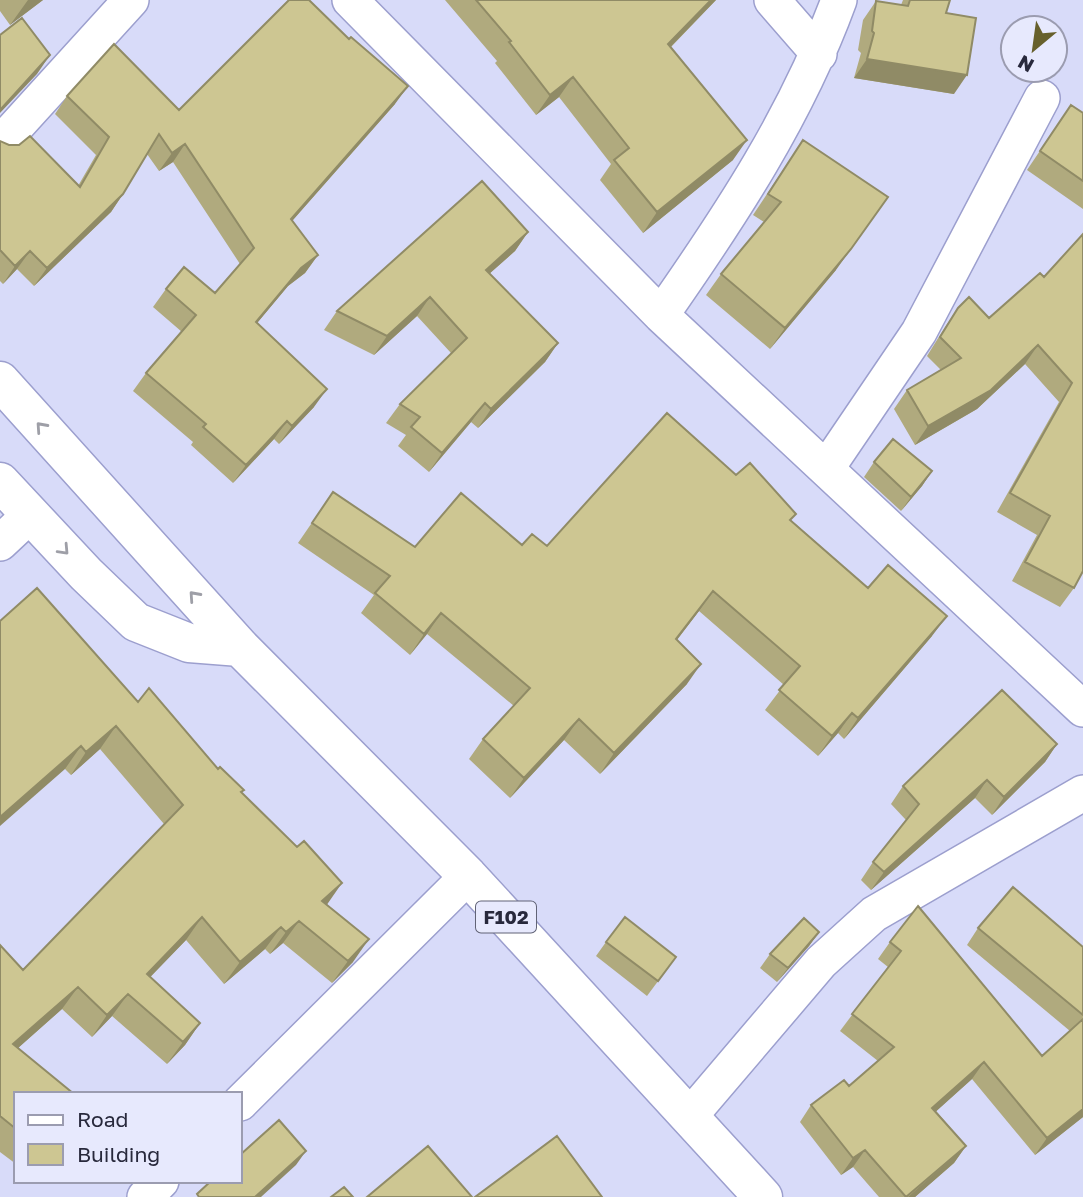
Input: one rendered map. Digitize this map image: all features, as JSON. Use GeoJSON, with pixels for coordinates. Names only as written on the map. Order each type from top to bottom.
{"type":"FeatureCollection","features":[{"type":"Feature","properties":{"kind":"main road","name":"F102"},"geometry":{"type":"LineString","coordinates":[[0,382],[240,647],[468,876],[763,1197]]}},
{"type":"Feature","properties":{"kind":"main road"},"geometry":{"type":"LineString","coordinates":[[0,482],[136,622],[189,643],[240,647]]}},
{"type":"Feature","properties":{"kind":"street"},"geometry":{"type":"LineString","coordinates":[[0,144],[131,0]]}},
{"type":"Feature","properties":{"kind":"street"},"geometry":{"type":"LineString","coordinates":[[350,0],[661,315],[1083,709]]}},
{"type":"Feature","properties":{"kind":"street"},"geometry":{"type":"LineString","coordinates":[[772,0],[819,54]]}},
{"type":"Feature","properties":{"kind":"street"},"geometry":{"type":"LineString","coordinates":[[661,315],[775,142],[819,54],[839,0]]}},
{"type":"Feature","properties":{"kind":"street"},"geometry":{"type":"LineString","coordinates":[[825,469],[919,332],[1042,99]]}},
{"type":"Feature","properties":{"kind":"street"},"geometry":{"type":"LineString","coordinates":[[0,543],[31,514]]}},
{"type":"Feature","properties":{"kind":"street"},"geometry":{"type":"LineString","coordinates":[[689,1117],[821,962],[874,914],[1083,793]]}},
{"type":"Feature","properties":{"kind":"street"},"geometry":{"type":"LineString","coordinates":[[242,1101],[468,876]]}},
{"type":"Feature","properties":{"kind":"street"},"geometry":{"type":"LineString","coordinates":[[145,1197],[159,1183]]}},
{"type":"Feature","properties":{"kind":"building"},"geometry":{"type":"Polygon","coordinates":[[[289,0],[309,0],[349,39],[351,37],[408,86],[291,219],[318,255],[301,268],[256,322],[327,389],[292,426],[287,421],[246,465],[203,427],[206,424],[146,373],[196,315],[166,289],[184,267],[215,293],[254,248],[185,144],[172,153],[159,134],[123,194],[47,268],[30,251],[15,266],[0,250],[0,141],[19,145],[30,136],[80,187],[109,137],[67,96],[114,44],[179,110],[289,0]]]}},
{"type":"Feature","properties":{"kind":"building"},"geometry":{"type":"Polygon","coordinates":[[[476,0],[711,0],[668,44],[747,140],[657,212],[614,160],[629,148],[573,77],[550,95],[509,42],[511,41],[476,0]]]}},
{"type":"Feature","properties":{"kind":"building"},"geometry":{"type":"Polygon","coordinates":[[[910,0],[950,0],[946,13],[976,18],[967,75],[867,59],[874,33],[872,31],[876,1],[908,6],[910,0]]]}},
{"type":"Feature","properties":{"kind":"building"},"geometry":{"type":"Polygon","coordinates":[[[22,18],[50,55],[0,110],[0,35],[22,18]]]}},
{"type":"Feature","properties":{"kind":"building"},"geometry":{"type":"Polygon","coordinates":[[[1071,105],[1083,113],[1083,181],[1040,151],[1071,105]]]}},
{"type":"Feature","properties":{"kind":"building"},"geometry":{"type":"Polygon","coordinates":[[[803,140],[888,197],[851,249],[785,328],[721,274],[781,202],[768,194],[803,140]]]}},
{"type":"Feature","properties":{"kind":"building"},"geometry":{"type":"Polygon","coordinates":[[[482,181],[528,232],[486,270],[558,343],[491,409],[485,403],[442,453],[411,427],[420,417],[400,404],[467,338],[430,297],[387,336],[337,311],[482,181]]]}},
{"type":"Feature","properties":{"kind":"building"},"geometry":{"type":"Polygon","coordinates":[[[1083,234],[1083,571],[1074,588],[1025,562],[1050,516],[1010,493],[1072,383],[1038,345],[991,390],[928,426],[907,390],[961,358],[940,337],[958,308],[969,297],[989,318],[1040,273],[1044,277],[1083,234]]]}},
{"type":"Feature","properties":{"kind":"building"},"geometry":{"type":"Polygon","coordinates":[[[667,413],[736,475],[750,463],[796,514],[790,520],[868,588],[888,565],[947,616],[858,718],[852,713],[832,736],[779,690],[800,666],[713,591],[676,639],[701,664],[614,753],[579,719],[524,778],[483,739],[530,688],[441,613],[424,634],[375,593],[390,576],[312,523],[333,492],[415,547],[461,493],[522,545],[532,534],[547,546],[667,413]]]}},
{"type":"Feature","properties":{"kind":"building"},"geometry":{"type":"Polygon","coordinates":[[[893,439],[932,471],[911,497],[874,462],[893,439]]]}},
{"type":"Feature","properties":{"kind":"building"},"geometry":{"type":"Polygon","coordinates":[[[37,588],[138,702],[149,688],[218,769],[220,767],[244,790],[241,792],[297,847],[304,841],[342,883],[322,901],[369,939],[348,961],[299,921],[286,932],[281,927],[240,962],[202,917],[147,974],[200,1023],[183,1042],[128,994],[107,1015],[78,987],[13,1044],[72,1092],[14,1092],[14,1127],[0,1116],[0,945],[23,970],[183,805],[116,726],[86,752],[81,746],[0,817],[0,621],[37,588]]]}},
{"type":"Feature","properties":{"kind":"building"},"geometry":{"type":"Polygon","coordinates":[[[1002,690],[1057,744],[1004,797],[987,780],[884,872],[873,862],[919,804],[903,786],[1002,690]]]}},
{"type":"Feature","properties":{"kind":"building"},"geometry":{"type":"Polygon","coordinates":[[[1013,887],[1083,947],[1083,1015],[978,928],[1013,887]]]}},
{"type":"Feature","properties":{"kind":"building"},"geometry":{"type":"Polygon","coordinates":[[[918,906],[1042,1056],[1083,1019],[1083,1109],[1047,1138],[984,1062],[932,1108],[966,1146],[906,1197],[865,1150],[853,1158],[811,1105],[844,1080],[849,1086],[894,1047],[852,1014],[901,951],[890,942],[918,906]]]}},
{"type":"Feature","properties":{"kind":"building"},"geometry":{"type":"Polygon","coordinates":[[[625,917],[676,957],[658,981],[606,942],[625,917]]]}},
{"type":"Feature","properties":{"kind":"building"},"geometry":{"type":"Polygon","coordinates":[[[804,918],[819,932],[788,968],[770,954],[804,918]]]}},
{"type":"Feature","properties":{"kind":"building"},"geometry":{"type":"Polygon","coordinates":[[[279,1120],[306,1151],[255,1197],[199,1197],[197,1194],[209,1183],[242,1183],[242,1153],[279,1120]]]}},
{"type":"Feature","properties":{"kind":"building"},"geometry":{"type":"Polygon","coordinates":[[[557,1136],[602,1197],[475,1197],[557,1136]]]}},
{"type":"Feature","properties":{"kind":"building"},"geometry":{"type":"Polygon","coordinates":[[[428,1146],[472,1197],[367,1197],[428,1146]]]}},
{"type":"Feature","properties":{"kind":"building"},"geometry":{"type":"Polygon","coordinates":[[[344,1187],[353,1197],[331,1197],[344,1187]]]}}]}
